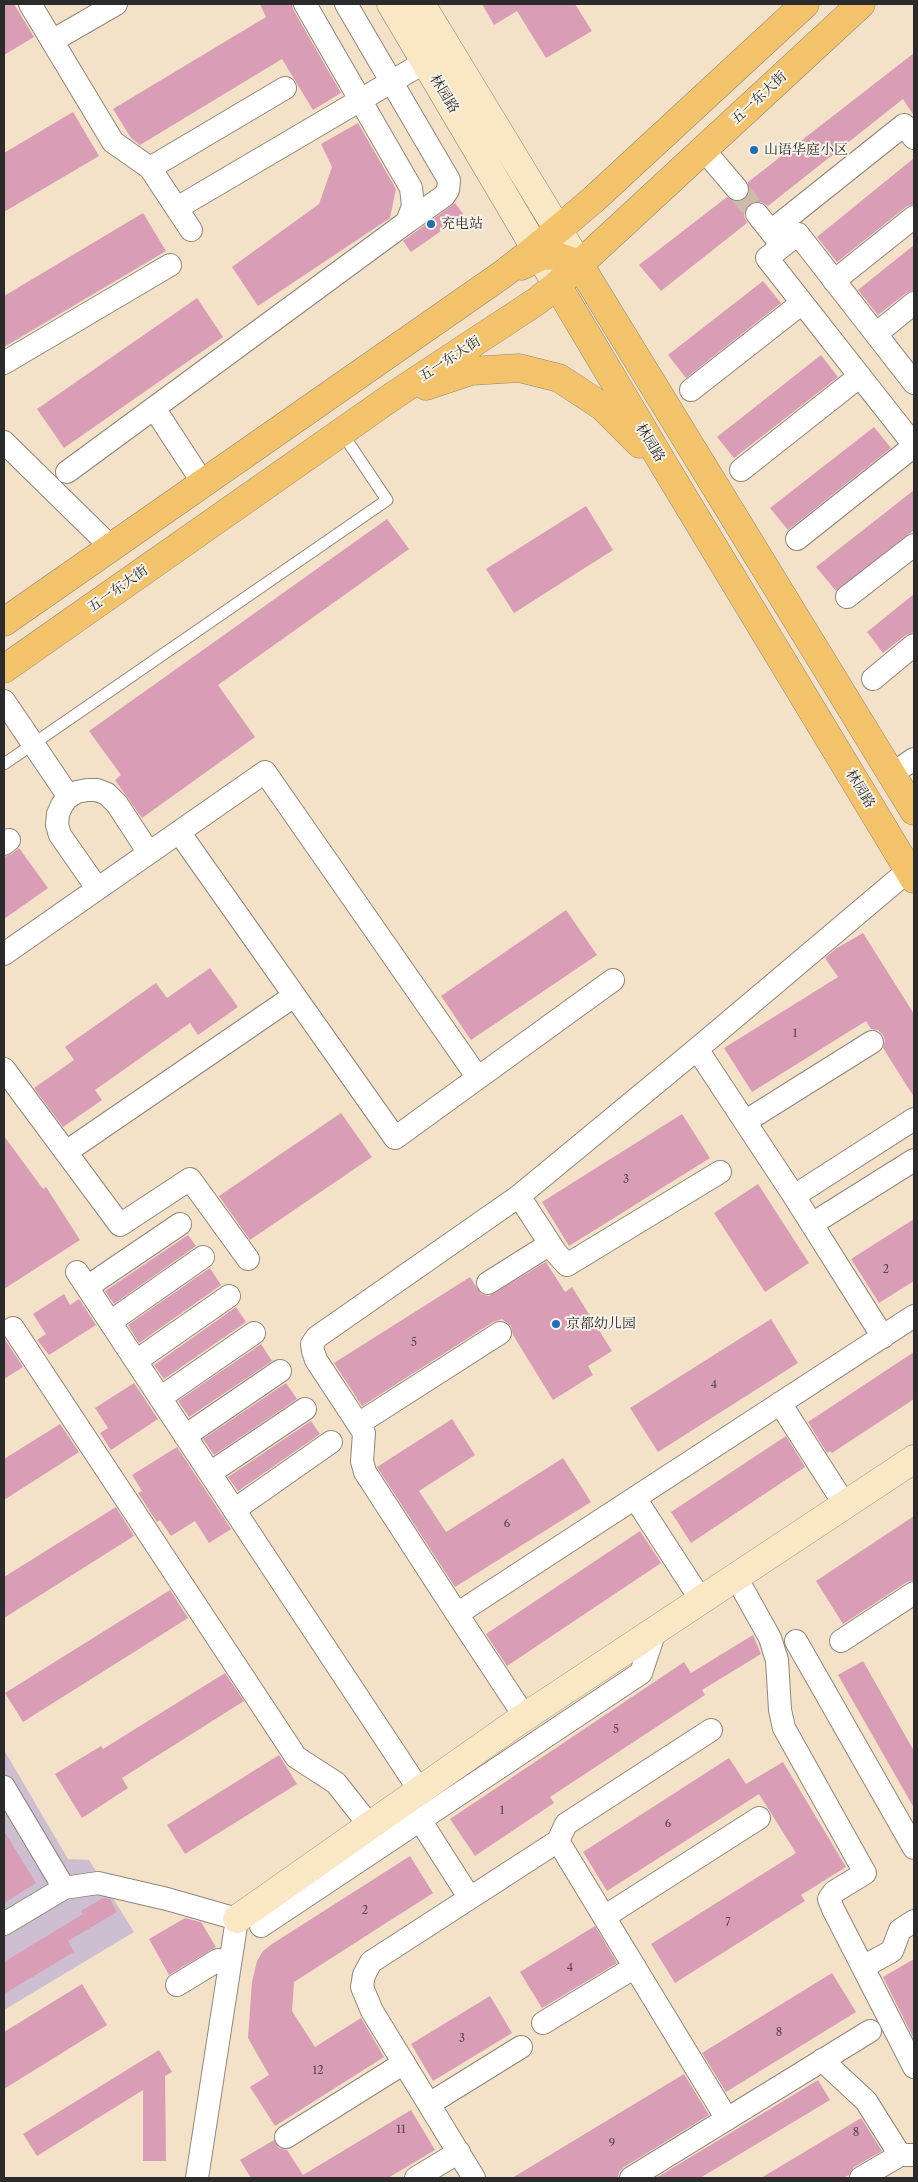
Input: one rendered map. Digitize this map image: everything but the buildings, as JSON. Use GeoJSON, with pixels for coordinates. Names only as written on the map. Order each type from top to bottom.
{"type":"FeatureCollection","features":[{"type":"Feature","properties":{"kind":"main road"},"geometry":{"type":"LineString","coordinates":[[4,622],[503,274],[538,253],[558,230],[805,4]]}},
{"type":"Feature","properties":{"kind":"main road","name":"五一东大街"},"geometry":{"type":"LineString","coordinates":[[4,669],[393,396],[537,301],[557,285],[861,4]]}},
{"type":"Feature","properties":{"kind":"main road"},"geometry":{"type":"LineString","coordinates":[[538,253],[556,256],[579,264]]}},
{"type":"Feature","properties":{"kind":"main road","name":"林园路"},"geometry":{"type":"LineString","coordinates":[[579,264],[914,811]]}},
{"type":"Feature","properties":{"kind":"main road","name":"林园路"},"geometry":{"type":"LineString","coordinates":[[557,285],[912,874]]}},
{"type":"Feature","properties":{"kind":"main road"},"geometry":{"type":"LineString","coordinates":[[393,396],[471,372],[519,368],[559,378],[603,407],[667,470]]}},
{"type":"Feature","properties":{"kind":"street"},"geometry":{"type":"LineString","coordinates":[[30,4],[113,142],[150,168],[191,230]]}},
{"type":"Feature","properties":{"kind":"street"},"geometry":{"type":"LineString","coordinates":[[52,41],[116,4]]}},
{"type":"Feature","properties":{"kind":"street"},"geometry":{"type":"LineString","coordinates":[[305,4],[411,188],[413,206],[407,222]]}},
{"type":"Feature","properties":{"kind":"street"},"geometry":{"type":"LineString","coordinates":[[67,472],[444,196],[448,190],[449,180],[346,4]]}},
{"type":"Feature","properties":{"kind":"street","name":"林园路"},"geometry":{"type":"LineString","coordinates":[[391,4],[557,285]]}},
{"type":"Feature","properties":{"kind":"street","name":"林园路"},"geometry":{"type":"LineString","coordinates":[[421,4],[579,264]]}},
{"type":"Feature","properties":{"kind":"street"},"geometry":{"type":"LineString","coordinates":[[177,208],[426,62]]}},
{"type":"Feature","properties":{"kind":"street"},"geometry":{"type":"LineString","coordinates":[[150,168],[285,88]]}},
{"type":"Feature","properties":{"kind":"street"},"geometry":{"type":"LineString","coordinates":[[797,539],[914,445],[767,258],[770,231],[904,125],[914,138]]}},
{"type":"Feature","properties":{"kind":"street"},"geometry":{"type":"LineString","coordinates":[[704,150],[738,189]]}},
{"type":"Feature","properties":{"kind":"street"},"geometry":{"type":"LineString","coordinates":[[834,281],[914,217]]}},
{"type":"Feature","properties":{"kind":"street"},"geometry":{"type":"LineString","coordinates":[[770,231],[798,234],[914,381]]}},
{"type":"Feature","properties":{"kind":"street"},"geometry":{"type":"LineString","coordinates":[[4,363],[170,265]]}},
{"type":"Feature","properties":{"kind":"street"},"geometry":{"type":"LineString","coordinates":[[692,390],[802,303]]}},
{"type":"Feature","properties":{"kind":"street"},"geometry":{"type":"LineString","coordinates":[[876,334],[914,303]]}},
{"type":"Feature","properties":{"kind":"street"},"geometry":{"type":"LineString","coordinates":[[741,470],[860,376]]}},
{"type":"Feature","properties":{"kind":"street"},"geometry":{"type":"LineString","coordinates":[[154,408],[203,483]]}},
{"type":"Feature","properties":{"kind":"street"},"geometry":{"type":"LineString","coordinates":[[4,442],[111,547]]}},
{"type":"Feature","properties":{"kind":"street"},"geometry":{"type":"LineString","coordinates":[[846,597],[914,544]]}},
{"type":"Feature","properties":{"kind":"street"},"geometry":{"type":"LineString","coordinates":[[872,679],[914,645]]}},
{"type":"Feature","properties":{"kind":"street"},"geometry":{"type":"LineString","coordinates":[[4,701],[69,797]]}},
{"type":"Feature","properties":{"kind":"street"},"geometry":{"type":"LineString","coordinates":[[892,774],[914,759]]}},
{"type":"Feature","properties":{"kind":"street"},"geometry":{"type":"LineString","coordinates":[[4,954],[265,772],[478,1078]]}},
{"type":"Feature","properties":{"kind":"street"},"geometry":{"type":"LineString","coordinates":[[98,888],[60,835],[57,825],[58,814],[62,805],[69,797],[87,790],[97,790],[107,794],[117,804],[150,852]]}},
{"type":"Feature","properties":{"kind":"street"},"geometry":{"type":"LineString","coordinates":[[179,832],[395,1138],[613,980]]}},
{"type":"Feature","properties":{"kind":"street"},"geometry":{"type":"LineString","coordinates":[[525,1717],[365,1472],[362,1461],[364,1433],[316,1360],[312,1344],[317,1337],[519,1196],[912,874]]}},
{"type":"Feature","properties":{"kind":"street"},"geometry":{"type":"LineString","coordinates":[[66,1152],[294,996]]}},
{"type":"Feature","properties":{"kind":"street"},"geometry":{"type":"LineString","coordinates":[[746,1121],[872,1042]]}},
{"type":"Feature","properties":{"kind":"street"},"geometry":{"type":"LineString","coordinates":[[697,1049],[746,1121],[883,1337]]}},
{"type":"Feature","properties":{"kind":"street"},"geometry":{"type":"LineString","coordinates":[[4,1069],[120,1225],[190,1179],[248,1259]]}},
{"type":"Feature","properties":{"kind":"street"},"geometry":{"type":"LineString","coordinates":[[794,1196],[914,1119]]}},
{"type":"Feature","properties":{"kind":"street"},"geometry":{"type":"LineString","coordinates":[[812,1224],[914,1160]]}},
{"type":"Feature","properties":{"kind":"street"},"geometry":{"type":"LineString","coordinates":[[519,1196],[561,1261],[567,1265],[720,1172]]}},
{"type":"Feature","properties":{"kind":"street"},"geometry":{"type":"LineString","coordinates":[[180,1224],[82,1280],[420,1790]]}},
{"type":"Feature","properties":{"kind":"street"},"geometry":{"type":"LineString","coordinates":[[488,1283],[550,1244]]}},
{"type":"Feature","properties":{"kind":"street"},"geometry":{"type":"LineString","coordinates":[[110,1322],[203,1257]]}},
{"type":"Feature","properties":{"kind":"street"},"geometry":{"type":"LineString","coordinates":[[136,1361],[229,1296]]}},
{"type":"Feature","properties":{"kind":"street"},"geometry":{"type":"LineString","coordinates":[[457,1614],[914,1316]]}},
{"type":"Feature","properties":{"kind":"street"},"geometry":{"type":"LineString","coordinates":[[13,1328],[296,1757],[336,1783],[370,1826]]}},
{"type":"Feature","properties":{"kind":"street"},"geometry":{"type":"LineString","coordinates":[[160,1398],[254,1333]]}},
{"type":"Feature","properties":{"kind":"street"},"geometry":{"type":"LineString","coordinates":[[358,1424],[500,1333]]}},
{"type":"Feature","properties":{"kind":"street"},"geometry":{"type":"LineString","coordinates":[[185,1436],[280,1371]]}},
{"type":"Feature","properties":{"kind":"street"},"geometry":{"type":"LineString","coordinates":[[780,1403],[845,1505]]}},
{"type":"Feature","properties":{"kind":"street"},"geometry":{"type":"LineString","coordinates":[[210,1473],[305,1409]]}},
{"type":"Feature","properties":{"kind":"street"},"geometry":{"type":"LineString","coordinates":[[234,1510],[331,1442]]}},
{"type":"Feature","properties":{"kind":"street"},"geometry":{"type":"LineString","coordinates":[[198,2178],[225,1993],[249,1922],[370,1826],[525,1717],[845,1505],[913,1463]]}},
{"type":"Feature","properties":{"kind":"street"},"geometry":{"type":"LineString","coordinates":[[635,1498],[701,1600]]}},
{"type":"Feature","properties":{"kind":"street"},"geometry":{"type":"LineString","coordinates":[[736,1577],[770,1638],[777,1660],[780,1710],[784,1728],[865,1873],[834,1892],[830,1899],[914,2067]]}},
{"type":"Feature","properties":{"kind":"street"},"geometry":{"type":"LineString","coordinates":[[841,1641],[914,1593]]}},
{"type":"Feature","properties":{"kind":"street"},"geometry":{"type":"LineString","coordinates":[[4,1924],[64,1888],[98,1883],[167,1899],[249,1922],[420,1820],[641,1673],[655,1631]]}},
{"type":"Feature","properties":{"kind":"street"},"geometry":{"type":"LineString","coordinates":[[796,1641],[914,1848]]}},
{"type":"Feature","properties":{"kind":"street"},"geometry":{"type":"LineString","coordinates":[[474,2178],[365,1997],[362,1987],[364,1975],[371,1962],[558,1841],[566,1824],[711,1730]]}},
{"type":"Feature","properties":{"kind":"street"},"geometry":{"type":"LineString","coordinates":[[4,1787],[64,1888]]}},
{"type":"Feature","properties":{"kind":"street"},"geometry":{"type":"LineString","coordinates":[[604,1917],[759,1818]]}},
{"type":"Feature","properties":{"kind":"street"},"geometry":{"type":"LineString","coordinates":[[420,1820],[470,1897]]}},
{"type":"Feature","properties":{"kind":"street"},"geometry":{"type":"LineString","coordinates":[[558,1841],[727,2119]]}},
{"type":"Feature","properties":{"kind":"street"},"geometry":{"type":"LineString","coordinates":[[863,1967],[892,1951],[900,1930],[914,1922]]}},
{"type":"Feature","properties":{"kind":"street"},"geometry":{"type":"LineString","coordinates":[[218,1960],[185,1980],[225,1993]]}},
{"type":"Feature","properties":{"kind":"street"},"geometry":{"type":"LineString","coordinates":[[543,2023],[635,1967]]}},
{"type":"Feature","properties":{"kind":"street"},"geometry":{"type":"LineString","coordinates":[[631,2178],[870,2031]]}},
{"type":"Feature","properties":{"kind":"street"},"geometry":{"type":"LineString","coordinates":[[429,2104],[521,2047]]}},
{"type":"Feature","properties":{"kind":"street"},"geometry":{"type":"LineString","coordinates":[[822,2060],[866,2101],[907,2155],[862,2178]]}},
{"type":"Feature","properties":{"kind":"street"},"geometry":{"type":"LineString","coordinates":[[286,2137],[404,2063]]}},
{"type":"Feature","properties":{"kind":"street"},"geometry":{"type":"LineString","coordinates":[[416,2178],[458,2152]]}},
{"type":"Feature","properties":{"kind":"lane"},"geometry":{"type":"LineString","coordinates":[[4,764],[387,500],[342,433]]}},
{"type":"Feature","properties":{"kind":"shaded area"},"geometry":{"type":"Polygon","coordinates":[[[4,1750],[68,1859],[89,1860],[134,1932],[4,2010],[4,1750]]]}},
{"type":"Feature","properties":{"kind":"tunnel"},"geometry":{"type":"LineString","coordinates":[[737,189],[757,214]]}},
{"type":"Feature","properties":{"kind":"place","name":"山语华庭小区"},"geometry":{"type":"Point","coordinates":[754,150]}},
{"type":"Feature","properties":{"kind":"place","name":"充电站"},"geometry":{"type":"Point","coordinates":[431,224]}},
{"type":"Feature","properties":{"kind":"place","name":"京都幼儿园"},"geometry":{"type":"Point","coordinates":[556,1324]}}]}
